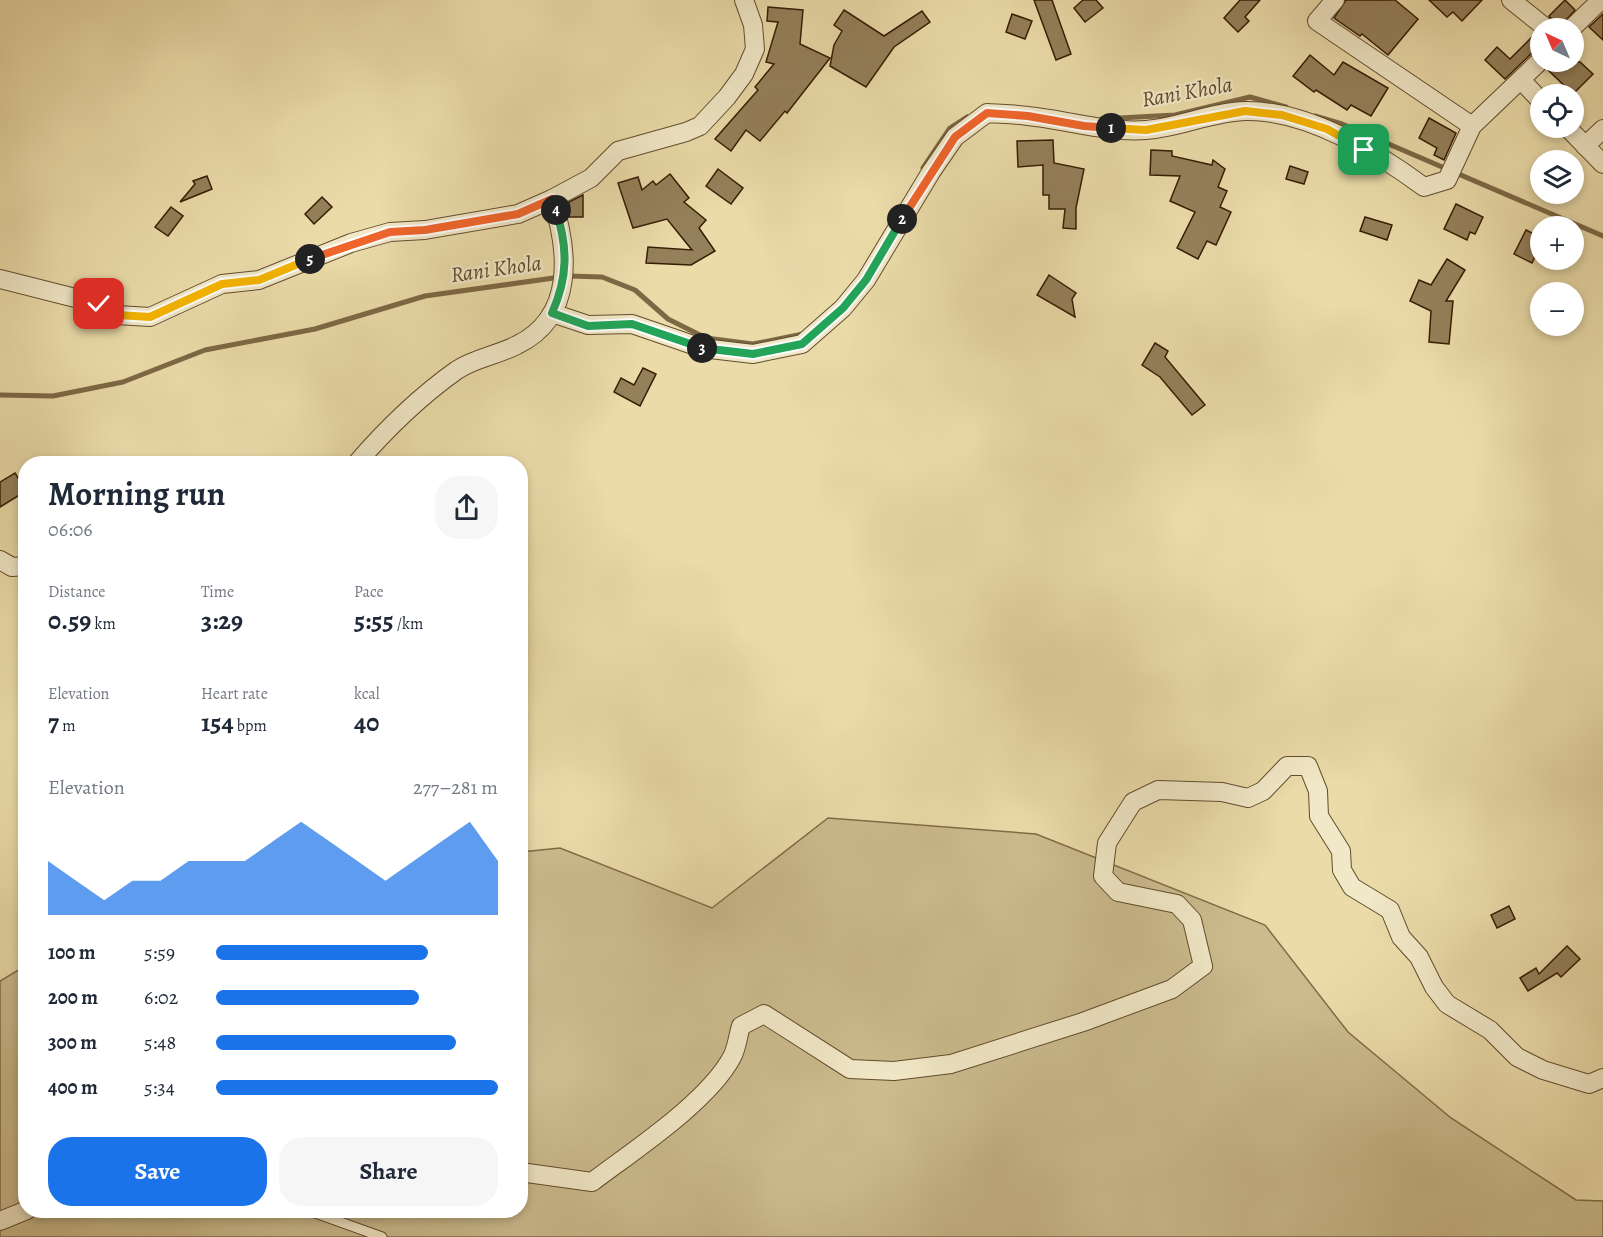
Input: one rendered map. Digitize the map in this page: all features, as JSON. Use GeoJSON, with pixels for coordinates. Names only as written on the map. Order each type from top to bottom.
{"type":"FeatureCollection","features":[{"type":"Feature","properties":{"kind":"street"},"geometry":{"type":"LineString","coordinates":[[0,279],[99,304],[117,315],[150,317],[222,284],[259,280],[351,243],[390,232],[425,230],[518,214],[591,178],[618,151],[700,126],[744,75],[755,49],[753,25],[744,0]]}},
{"type":"Feature","properties":{"kind":"street"},"geometry":{"type":"LineString","coordinates":[[1335,0],[1317,21],[1472,126]]}},
{"type":"Feature","properties":{"kind":"street"},"geometry":{"type":"LineString","coordinates":[[1511,0],[1534,18]]}},
{"type":"Feature","properties":{"kind":"street"},"geometry":{"type":"LineString","coordinates":[[1582,18],[1601,0]]}},
{"type":"Feature","properties":{"kind":"street"},"geometry":{"type":"LineString","coordinates":[[552,313],[588,326],[632,324],[702,348],[753,354],[802,344],[843,308],[866,280],[931,172],[955,137],[987,113],[1028,116],[1084,126],[1146,130],[1245,111],[1282,115],[1327,129],[1398,168],[1424,188],[1447,180],[1472,126],[1530,71]]}},
{"type":"Feature","properties":{"kind":"street"},"geometry":{"type":"LineString","coordinates":[[1521,80],[1530,89]]}},
{"type":"Feature","properties":{"kind":"street"},"geometry":{"type":"LineString","coordinates":[[1585,146],[1603,129]]}},
{"type":"Feature","properties":{"kind":"street"},"geometry":{"type":"LineString","coordinates":[[1577,138],[1603,164]]}},
{"type":"Feature","properties":{"kind":"street"},"geometry":{"type":"LineString","coordinates":[[363,456],[390,424],[434,387],[460,368],[519,345],[552,313],[562,290],[566,263],[552,199]]}},
{"type":"Feature","properties":{"kind":"street"},"geometry":{"type":"LineString","coordinates":[[0,560],[12,567],[18,567]]}},
{"type":"Feature","properties":{"kind":"street"},"geometry":{"type":"LineString","coordinates":[[528,1173],[592,1182],[649,1139],[706,1091],[733,1056],[741,1026],[764,1014],[850,1069],[894,1071],[951,1064],[1083,1022],[1172,990],[1203,966],[1192,920],[1177,904],[1118,892],[1103,876],[1107,843],[1133,802],[1158,790],[1222,792],[1248,798],[1263,791],[1287,766],[1308,766],[1318,791],[1318,816],[1341,851],[1342,870],[1352,887],[1390,910],[1401,937],[1419,957],[1434,987],[1447,1004],[1490,1030],[1517,1057],[1543,1070],[1589,1084],[1603,1078]]}},
{"type":"Feature","properties":{"kind":"street"},"geometry":{"type":"LineString","coordinates":[[0,1221],[18,1214]]}},
{"type":"Feature","properties":{"kind":"lane"},"geometry":{"type":"LineString","coordinates":[[329,1218],[382,1237]]}},
{"type":"Feature","properties":{"kind":"shaded area"},"geometry":{"type":"Polygon","coordinates":[[[828,818],[1036,834],[1265,925],[1348,1032],[1451,1118],[1576,1200],[1603,1201],[1603,1237],[0,1237],[0,981],[18,970],[18,1218],[528,1218],[528,851],[560,848],[712,908],[828,818]]]}},
{"type":"Feature","properties":{"kind":"building"},"geometry":{"type":"Polygon","coordinates":[[[1034,0],[1052,0],[1071,54],[1056,60],[1034,0]]]}},
{"type":"Feature","properties":{"kind":"building"},"geometry":{"type":"Polygon","coordinates":[[[1083,0],[1096,0],[1103,8],[1085,22],[1074,8],[1083,0]]]}},
{"type":"Feature","properties":{"kind":"building"},"geometry":{"type":"Polygon","coordinates":[[[1240,0],[1260,0],[1245,17],[1249,21],[1238,32],[1224,18],[1240,0]]]}},
{"type":"Feature","properties":{"kind":"building"},"geometry":{"type":"Polygon","coordinates":[[[1346,0],[1395,0],[1418,19],[1388,55],[1362,34],[1360,36],[1334,18],[1346,0]]]}},
{"type":"Feature","properties":{"kind":"building"},"geometry":{"type":"Polygon","coordinates":[[[1429,0],[1482,0],[1462,21],[1453,12],[1447,17],[1429,0]]]}},
{"type":"Feature","properties":{"kind":"building"},"geometry":{"type":"Polygon","coordinates":[[[1565,0],[1575,10],[1568,18],[1551,18],[1549,16],[1565,0]]]}},
{"type":"Feature","properties":{"kind":"building"},"geometry":{"type":"Polygon","coordinates":[[[768,7],[803,10],[800,44],[830,58],[787,113],[785,111],[760,141],[746,130],[731,151],[715,139],[758,90],[755,87],[774,64],[766,62],[778,22],[767,21],[768,7]]]}},
{"type":"Feature","properties":{"kind":"building"},"geometry":{"type":"Polygon","coordinates":[[[844,10],[884,36],[922,11],[930,22],[894,47],[866,87],[830,66],[834,45],[842,31],[834,25],[844,10]]]}},
{"type":"Feature","properties":{"kind":"building"},"geometry":{"type":"Polygon","coordinates":[[[1012,14],[1032,21],[1025,39],[1006,32],[1012,14]]]}},
{"type":"Feature","properties":{"kind":"building"},"geometry":{"type":"Polygon","coordinates":[[[1603,14],[1603,40],[1589,27],[1603,14]]]}},
{"type":"Feature","properties":{"kind":"building"},"geometry":{"type":"Polygon","coordinates":[[[1530,39],[1530,55],[1505,79],[1485,60],[1497,47],[1510,59],[1530,39]]]}},
{"type":"Feature","properties":{"kind":"building"},"geometry":{"type":"Polygon","coordinates":[[[1310,55],[1334,75],[1343,62],[1388,88],[1371,116],[1351,105],[1347,110],[1316,90],[1314,92],[1293,76],[1310,55]]]}},
{"type":"Feature","properties":{"kind":"building"},"geometry":{"type":"Polygon","coordinates":[[[1584,66],[1593,74],[1583,84],[1563,84],[1550,72],[1584,72],[1584,66]]]}},
{"type":"Feature","properties":{"kind":"building"},"geometry":{"type":"Polygon","coordinates":[[[1429,118],[1456,133],[1444,160],[1434,155],[1437,148],[1419,138],[1429,118]]]}},
{"type":"Feature","properties":{"kind":"building"},"geometry":{"type":"Polygon","coordinates":[[[1053,140],[1054,163],[1084,169],[1076,208],[1076,229],[1063,228],[1065,209],[1049,209],[1049,195],[1043,195],[1043,165],[1018,167],[1017,141],[1053,140]]]}},
{"type":"Feature","properties":{"kind":"building"},"geometry":{"type":"Polygon","coordinates":[[[1151,150],[1172,151],[1172,156],[1212,165],[1213,160],[1225,169],[1218,187],[1227,191],[1220,207],[1231,212],[1216,245],[1207,241],[1198,259],[1177,248],[1195,212],[1170,201],[1180,176],[1150,175],[1151,150]]]}},
{"type":"Feature","properties":{"kind":"building"},"geometry":{"type":"Polygon","coordinates":[[[1290,166],[1308,172],[1304,184],[1286,179],[1290,166]]]}},
{"type":"Feature","properties":{"kind":"building"},"geometry":{"type":"Polygon","coordinates":[[[718,169],[743,188],[731,204],[706,186],[718,169]]]}},
{"type":"Feature","properties":{"kind":"building"},"geometry":{"type":"Polygon","coordinates":[[[670,174],[689,198],[684,202],[706,220],[699,228],[715,251],[691,265],[646,263],[648,247],[692,250],[667,219],[633,228],[618,183],[638,177],[642,190],[653,181],[656,185],[670,174]]]}},
{"type":"Feature","properties":{"kind":"building"},"geometry":{"type":"Polygon","coordinates":[[[207,176],[212,189],[180,202],[195,184],[193,181],[207,176]]]}},
{"type":"Feature","properties":{"kind":"building"},"geometry":{"type":"Polygon","coordinates":[[[583,195],[583,217],[569,217],[569,202],[583,195]]]}},
{"type":"Feature","properties":{"kind":"building"},"geometry":{"type":"Polygon","coordinates":[[[322,197],[332,207],[314,224],[305,214],[322,197]]]}},
{"type":"Feature","properties":{"kind":"building"},"geometry":{"type":"Polygon","coordinates":[[[1456,204],[1483,217],[1475,234],[1470,232],[1467,240],[1444,229],[1456,204]]]}},
{"type":"Feature","properties":{"kind":"building"},"geometry":{"type":"Polygon","coordinates":[[[171,207],[183,216],[168,236],[155,227],[171,207]]]}},
{"type":"Feature","properties":{"kind":"building"},"geometry":{"type":"Polygon","coordinates":[[[1365,217],[1392,225],[1387,240],[1360,231],[1365,217]]]}},
{"type":"Feature","properties":{"kind":"building"},"geometry":{"type":"Polygon","coordinates":[[[1526,230],[1530,232],[1530,262],[1514,254],[1526,230]]]}},
{"type":"Feature","properties":{"kind":"building"},"geometry":{"type":"Polygon","coordinates":[[[1447,259],[1465,270],[1446,301],[1453,301],[1449,344],[1429,342],[1431,311],[1410,301],[1419,280],[1431,285],[1447,259]]]}},
{"type":"Feature","properties":{"kind":"building"},"geometry":{"type":"Polygon","coordinates":[[[1049,275],[1076,293],[1072,299],[1075,317],[1037,295],[1049,275]]]}},
{"type":"Feature","properties":{"kind":"building"},"geometry":{"type":"Polygon","coordinates":[[[1155,343],[1168,351],[1165,357],[1205,405],[1192,415],[1160,377],[1142,365],[1155,343]]]}},
{"type":"Feature","properties":{"kind":"building"},"geometry":{"type":"Polygon","coordinates":[[[643,368],[656,374],[640,406],[614,392],[621,378],[634,385],[643,368]]]}},
{"type":"Feature","properties":{"kind":"building"},"geometry":{"type":"Polygon","coordinates":[[[15,473],[18,478],[18,496],[0,507],[0,482],[15,473]]]}},
{"type":"Feature","properties":{"kind":"building"},"geometry":{"type":"Polygon","coordinates":[[[1509,906],[1515,919],[1497,928],[1491,915],[1509,906]]]}},
{"type":"Feature","properties":{"kind":"building"},"geometry":{"type":"Polygon","coordinates":[[[1567,946],[1580,959],[1561,977],[1557,973],[1528,991],[1520,978],[1536,968],[1539,974],[1567,946]]]}},
{"type":"Feature","properties":{"kind":"waterway","name":"Rani Khola"},"geometry":{"type":"LineString","coordinates":[[1101,119],[1175,115],[1250,97],[1286,107]]}},
{"type":"Feature","properties":{"kind":"waterway","name":"Rani Khola"},"geometry":{"type":"LineString","coordinates":[[1315,116],[1342,124],[1603,236]]}},
{"type":"Feature","properties":{"kind":"waterway","name":"Rani Khola"},"geometry":{"type":"LineString","coordinates":[[923,168],[950,128],[967,117]]}},
{"type":"Feature","properties":{"kind":"waterway","name":"Rani Khola"},"geometry":{"type":"LineString","coordinates":[[0,395],[53,396],[123,382],[205,350],[315,329],[425,296],[568,276],[602,277],[635,290],[668,319],[706,338],[753,344],[803,334]]}},
{"type":"Feature","properties":{"kind":"route"},"geometry":{"type":"LineString","coordinates":[[99,304],[117,315],[150,317],[222,284],[259,280],[351,243],[390,232],[425,230],[518,214],[552,199],[566,263],[562,290],[552,313],[588,326],[632,324],[702,348],[753,354],[802,344],[843,308],[866,280],[878,257],[955,137],[987,113],[1028,116],[1084,126],[1146,130],[1245,111],[1282,115],[1327,129],[1364,150]]}}]}
